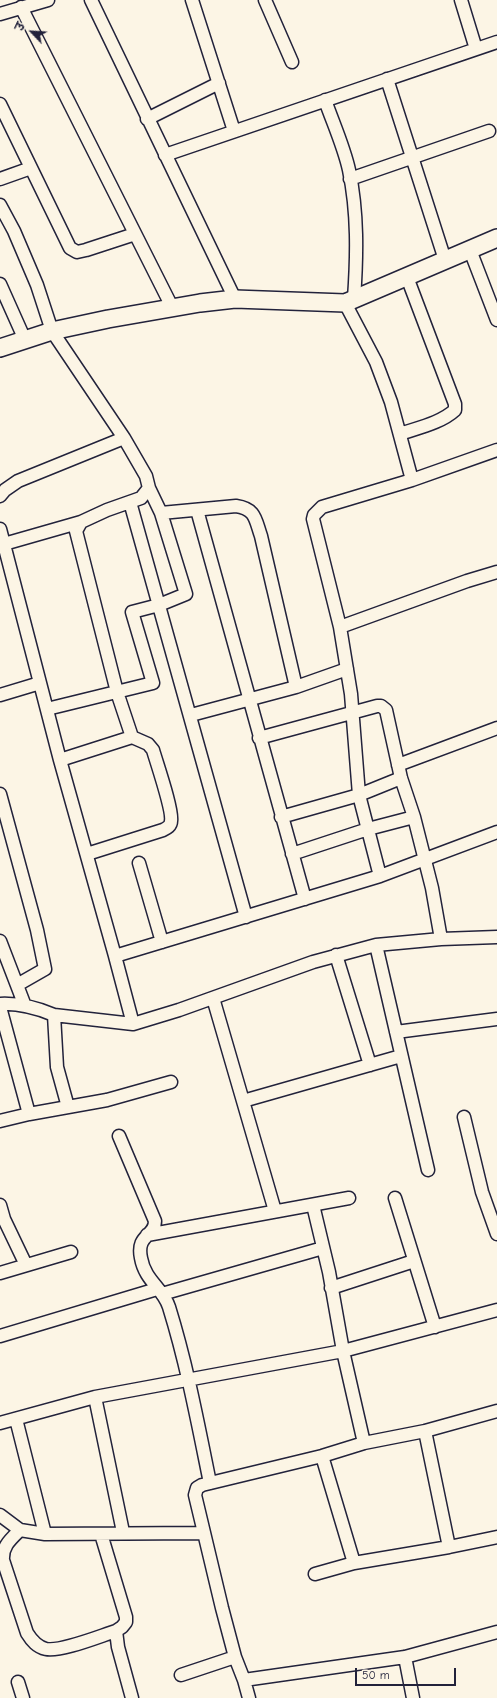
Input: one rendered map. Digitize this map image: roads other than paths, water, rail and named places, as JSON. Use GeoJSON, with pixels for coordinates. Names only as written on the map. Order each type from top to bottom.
{"type":"FeatureCollection","features":[{"type":"Feature","properties":{"kind":"street"},"geometry":{"type":"LineString","coordinates":[[0,14],[48,0]]}},
{"type":"Feature","properties":{"kind":"street"},"geometry":{"type":"LineString","coordinates":[[91,0],[235,300]]}},
{"type":"Feature","properties":{"kind":"street"},"geometry":{"type":"LineString","coordinates":[[192,0],[234,131]]}},
{"type":"Feature","properties":{"kind":"street"},"geometry":{"type":"LineString","coordinates":[[265,0],[292,62]]}},
{"type":"Feature","properties":{"kind":"street"},"geometry":{"type":"LineString","coordinates":[[461,0],[476,49]]}},
{"type":"Feature","properties":{"kind":"street"},"geometry":{"type":"LineString","coordinates":[[22,7],[172,307]]}},
{"type":"Feature","properties":{"kind":"street"},"geometry":{"type":"LineString","coordinates":[[165,155],[497,42]]}},
{"type":"Feature","properties":{"kind":"street"},"geometry":{"type":"LineString","coordinates":[[387,79],[445,260]]}},
{"type":"Feature","properties":{"kind":"street"},"geometry":{"type":"LineString","coordinates":[[147,119],[219,83]]}},
{"type":"Feature","properties":{"kind":"street"},"geometry":{"type":"LineString","coordinates":[[325,100],[348,169],[353,198],[357,255],[349,301],[376,362],[391,402],[412,480]]}},
{"type":"Feature","properties":{"kind":"street"},"geometry":{"type":"LineString","coordinates":[[0,104],[70,248],[77,252],[135,234]]}},
{"type":"Feature","properties":{"kind":"street"},"geometry":{"type":"LineString","coordinates":[[350,179],[489,131]]}},
{"type":"Feature","properties":{"kind":"street"},"geometry":{"type":"LineString","coordinates":[[0,180],[31,168]]}},
{"type":"Feature","properties":{"kind":"street"},"geometry":{"type":"LineString","coordinates":[[0,205],[14,231],[37,285],[52,331],[124,438],[146,476],[149,488],[161,513],[186,594],[159,605],[132,612],[153,683],[47,709]]}},
{"type":"Feature","properties":{"kind":"street"},"geometry":{"type":"LineString","coordinates":[[0,348],[52,331],[172,307],[235,300],[349,301],[497,238]]}},
{"type":"Feature","properties":{"kind":"street"},"geometry":{"type":"LineString","coordinates":[[470,250],[497,320]]}},
{"type":"Feature","properties":{"kind":"street"},"geometry":{"type":"LineString","coordinates":[[400,434],[429,424],[455,410],[455,404],[407,277]]}},
{"type":"Feature","properties":{"kind":"street"},"geometry":{"type":"LineString","coordinates":[[0,284],[25,340]]}},
{"type":"Feature","properties":{"kind":"street"},"geometry":{"type":"LineString","coordinates":[[0,496],[18,480],[124,438]]}},
{"type":"Feature","properties":{"kind":"street"},"geometry":{"type":"LineString","coordinates":[[380,876],[359,795],[347,669],[340,627],[313,519],[314,515],[322,507],[412,480],[497,450]]}},
{"type":"Feature","properties":{"kind":"street"},"geometry":{"type":"LineString","coordinates":[[4,544],[81,522],[107,510],[141,498],[149,488]]}},
{"type":"Feature","properties":{"kind":"street"},"geometry":{"type":"LineString","coordinates":[[130,502],[191,715],[246,917]]}},
{"type":"Feature","properties":{"kind":"street"},"geometry":{"type":"LineString","coordinates":[[161,513],[236,506],[247,507],[252,512],[261,536],[296,687]]}},
{"type":"Feature","properties":{"kind":"street"},"geometry":{"type":"LineString","coordinates":[[197,510],[248,700],[304,899]]}},
{"type":"Feature","properties":{"kind":"street"},"geometry":{"type":"LineString","coordinates":[[81,522],[76,531],[78,542],[117,692],[132,737]]}},
{"type":"Feature","properties":{"kind":"street"},"geometry":{"type":"LineString","coordinates":[[0,529],[60,760],[133,1024]]}},
{"type":"Feature","properties":{"kind":"street"},"geometry":{"type":"LineString","coordinates":[[340,627],[467,581],[497,572]]}},
{"type":"Feature","properties":{"kind":"street"},"geometry":{"type":"LineString","coordinates":[[191,715],[296,687],[347,669]]}},
{"type":"Feature","properties":{"kind":"street"},"geometry":{"type":"LineString","coordinates":[[0,695],[40,683]]}},
{"type":"Feature","properties":{"kind":"street"},"geometry":{"type":"LineString","coordinates":[[259,738],[377,706],[381,706],[386,710],[401,778],[414,817],[432,888],[440,939]]}},
{"type":"Feature","properties":{"kind":"street"},"geometry":{"type":"LineString","coordinates":[[398,765],[497,728]]}},
{"type":"Feature","properties":{"kind":"street"},"geometry":{"type":"LineString","coordinates":[[60,760],[132,737],[148,744],[153,750],[170,808],[171,823],[169,827],[86,854]]}},
{"type":"Feature","properties":{"kind":"street"},"geometry":{"type":"LineString","coordinates":[[281,817],[359,795],[401,778]]}},
{"type":"Feature","properties":{"kind":"street"},"geometry":{"type":"LineString","coordinates":[[0,794],[37,930],[45,969],[17,986]]}},
{"type":"Feature","properties":{"kind":"street"},"geometry":{"type":"LineString","coordinates":[[292,854],[414,817]]}},
{"type":"Feature","properties":{"kind":"street"},"geometry":{"type":"LineString","coordinates":[[115,956],[380,876],[497,832]]}},
{"type":"Feature","properties":{"kind":"street"},"geometry":{"type":"LineString","coordinates":[[139,863],[162,942]]}},
{"type":"Feature","properties":{"kind":"street"},"geometry":{"type":"LineString","coordinates":[[29,1114],[0,1006],[8,1004],[25,1006],[54,1015],[133,1024],[150,1020],[313,962],[376,945],[440,939],[497,937]]}},
{"type":"Feature","properties":{"kind":"street"},"geometry":{"type":"LineString","coordinates":[[0,941],[25,1006]]}},
{"type":"Feature","properties":{"kind":"street"},"geometry":{"type":"LineString","coordinates":[[376,945],[428,1170]]}},
{"type":"Feature","properties":{"kind":"street"},"geometry":{"type":"LineString","coordinates":[[336,956],[370,1065]]}},
{"type":"Feature","properties":{"kind":"street"},"geometry":{"type":"LineString","coordinates":[[213,998],[276,1212]]}},
{"type":"Feature","properties":{"kind":"street"},"geometry":{"type":"LineString","coordinates":[[54,1015],[57,1067],[68,1107]]}},
{"type":"Feature","properties":{"kind":"street"},"geometry":{"type":"LineString","coordinates":[[396,1032],[497,1019]]}},
{"type":"Feature","properties":{"kind":"street"},"geometry":{"type":"LineString","coordinates":[[243,1101],[401,1056]]}},
{"type":"Feature","properties":{"kind":"street"},"geometry":{"type":"LineString","coordinates":[[0,1121],[29,1114],[108,1100],[171,1082]]}},
{"type":"Feature","properties":{"kind":"street"},"geometry":{"type":"LineString","coordinates":[[464,1117],[482,1192],[497,1234]]}},
{"type":"Feature","properties":{"kind":"street"},"geometry":{"type":"LineString","coordinates":[[119,1136],[155,1221],[154,1227],[141,1242],[140,1258],[148,1278],[160,1292],[170,1309],[189,1378],[210,1483]]}},
{"type":"Feature","properties":{"kind":"street"},"geometry":{"type":"LineString","coordinates":[[147,1235],[349,1198]]}},
{"type":"Feature","properties":{"kind":"street"},"geometry":{"type":"LineString","coordinates":[[395,1198],[435,1327]]}},
{"type":"Feature","properties":{"kind":"street"},"geometry":{"type":"LineString","coordinates":[[0,1205],[2,1220],[26,1265]]}},
{"type":"Feature","properties":{"kind":"street"},"geometry":{"type":"LineString","coordinates":[[313,1205],[331,1288],[342,1351],[364,1443]]}},
{"type":"Feature","properties":{"kind":"street"},"geometry":{"type":"LineString","coordinates":[[0,1336],[323,1248]]}},
{"type":"Feature","properties":{"kind":"street"},"geometry":{"type":"LineString","coordinates":[[0,1273],[71,1252]]}},
{"type":"Feature","properties":{"kind":"street"},"geometry":{"type":"LineString","coordinates":[[331,1288],[414,1261]]}},
{"type":"Feature","properties":{"kind":"street"},"geometry":{"type":"LineString","coordinates":[[0,1423],[95,1397],[189,1378],[342,1351],[497,1310]]}},
{"type":"Feature","properties":{"kind":"street"},"geometry":{"type":"LineString","coordinates":[[95,1397],[123,1532]]}},
{"type":"Feature","properties":{"kind":"street"},"geometry":{"type":"LineString","coordinates":[[248,1698],[244,1680],[235,1657],[203,1533],[195,1495],[195,1491],[198,1486],[322,1456],[364,1443],[425,1431],[497,1411]]}},
{"type":"Feature","properties":{"kind":"street"},"geometry":{"type":"LineString","coordinates":[[16,1419],[45,1534]]}},
{"type":"Feature","properties":{"kind":"street"},"geometry":{"type":"LineString","coordinates":[[425,1431],[449,1547]]}},
{"type":"Feature","properties":{"kind":"street"},"geometry":{"type":"LineString","coordinates":[[322,1456],[354,1562]]}},
{"type":"Feature","properties":{"kind":"street"},"geometry":{"type":"LineString","coordinates":[[0,1515],[20,1530],[45,1534],[100,1534],[123,1532],[203,1533]]}},
{"type":"Feature","properties":{"kind":"street"},"geometry":{"type":"LineString","coordinates":[[20,1530],[6,1545],[2,1553],[2,1560],[27,1633],[34,1643],[45,1649],[53,1650],[116,1631],[126,1622],[125,1613],[100,1534]]}},
{"type":"Feature","properties":{"kind":"street"},"geometry":{"type":"LineString","coordinates":[[315,1574],[354,1562],[449,1547],[497,1537]]}},
{"type":"Feature","properties":{"kind":"street"},"geometry":{"type":"LineString","coordinates":[[116,1631],[118,1647],[132,1698]]}},
{"type":"Feature","properties":{"kind":"street"},"geometry":{"type":"LineString","coordinates":[[244,1680],[405,1657],[497,1632]]}},
{"type":"Feature","properties":{"kind":"street"},"geometry":{"type":"LineString","coordinates":[[181,1675],[235,1657]]}},
{"type":"Feature","properties":{"kind":"street"},"geometry":{"type":"LineString","coordinates":[[405,1657],[413,1698]]}},
{"type":"Feature","properties":{"kind":"street"},"geometry":{"type":"LineString","coordinates":[[18,1682],[23,1698]]}}]}
